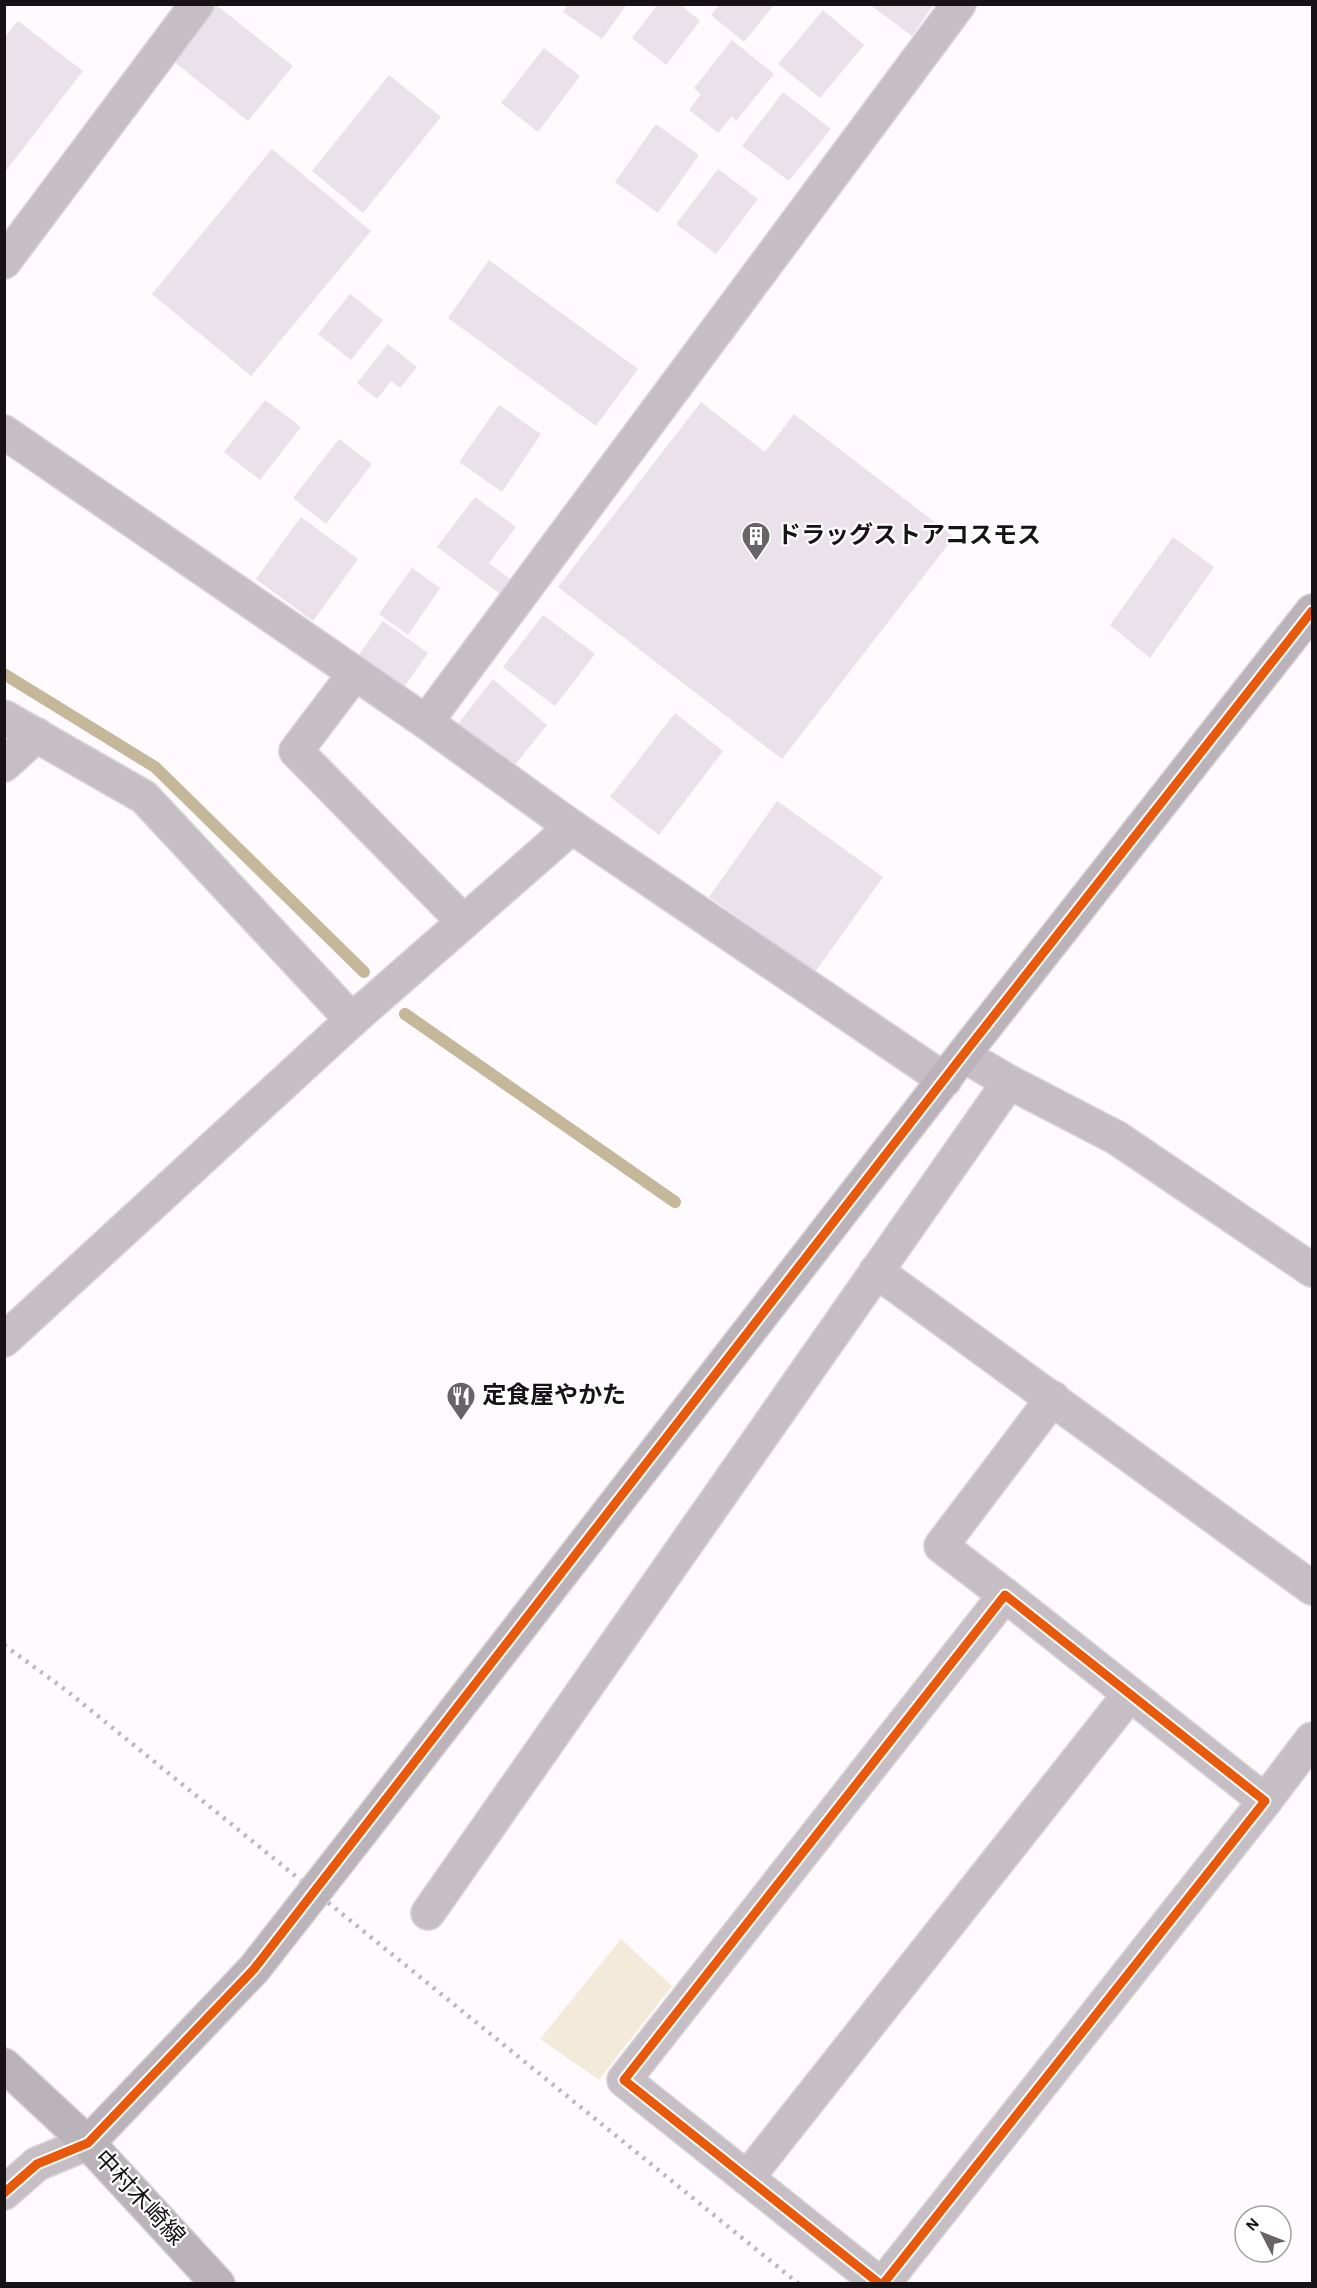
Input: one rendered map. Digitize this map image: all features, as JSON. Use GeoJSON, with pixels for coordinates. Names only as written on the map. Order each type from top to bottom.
{"type":"FeatureCollection","features":[{"type":"Feature","properties":{"kind":"street"},"geometry":{"type":"LineString","coordinates":[[4,262],[197,4]]}},
{"type":"Feature","properties":{"kind":"street"},"geometry":{"type":"LineString","coordinates":[[426,722],[959,4]]}},
{"type":"Feature","properties":{"kind":"street"},"geometry":{"type":"LineString","coordinates":[[4,432],[426,722],[573,827],[954,1068],[1009,1082],[1117,1138],[1312,1270]]}},
{"type":"Feature","properties":{"kind":"street"},"geometry":{"type":"LineString","coordinates":[[4,2193],[37,2164],[88,2143],[254,1968],[1312,611]]}},
{"type":"Feature","properties":{"kind":"street"},"geometry":{"type":"LineString","coordinates":[[355,673],[296,752],[464,922]]}},
{"type":"Feature","properties":{"kind":"street"},"geometry":{"type":"LineString","coordinates":[[4,717],[144,797],[351,1020]]}},
{"type":"Feature","properties":{"kind":"street"},"geometry":{"type":"LineString","coordinates":[[4,765],[37,735]]}},
{"type":"Feature","properties":{"kind":"street"},"geometry":{"type":"LineString","coordinates":[[4,1340],[351,1020],[573,827]]}},
{"type":"Feature","properties":{"kind":"street"},"geometry":{"type":"LineString","coordinates":[[428,1913],[1009,1082]]}},
{"type":"Feature","properties":{"kind":"street"},"geometry":{"type":"LineString","coordinates":[[876,1271],[1312,1588]]}},
{"type":"Feature","properties":{"kind":"street"},"geometry":{"type":"LineString","coordinates":[[1053,1398],[941,1546],[1265,1801]]}},
{"type":"Feature","properties":{"kind":"street"},"geometry":{"type":"LineString","coordinates":[[1005,1595],[624,2080],[882,2283],[1312,1739]]}},
{"type":"Feature","properties":{"kind":"street"},"geometry":{"type":"LineString","coordinates":[[747,2178],[1130,1694]]}},
{"type":"Feature","properties":{"kind":"street","name":"中村木崎線"},"geometry":{"type":"LineString","coordinates":[[4,2065],[88,2143],[218,2283]]}},
{"type":"Feature","properties":{"kind":"shaded area"},"geometry":{"type":"Polygon","coordinates":[[[621,1939],[672,1986],[599,2080],[540,2039],[621,1939]]]}},
{"type":"Feature","properties":{"kind":"building"},"geometry":{"type":"Polygon","coordinates":[[[215,4],[293,66],[248,121],[172,60],[215,4]]]}},
{"type":"Feature","properties":{"kind":"building"},"geometry":{"type":"Polygon","coordinates":[[[568,4],[627,4],[602,39],[563,12],[568,4]]]}},
{"type":"Feature","properties":{"kind":"building"},"geometry":{"type":"Polygon","coordinates":[[[658,4],[680,4],[700,21],[666,65],[632,38],[658,4]]]}},
{"type":"Feature","properties":{"kind":"building"},"geometry":{"type":"Polygon","coordinates":[[[720,4],[775,4],[744,42],[711,15],[720,4]]]}},
{"type":"Feature","properties":{"kind":"building"},"geometry":{"type":"Polygon","coordinates":[[[869,4],[934,4],[912,36],[869,4]]]}},
{"type":"Feature","properties":{"kind":"building"},"geometry":{"type":"Polygon","coordinates":[[[823,10],[864,45],[820,98],[778,64],[823,10]]]}},
{"type":"Feature","properties":{"kind":"building"},"geometry":{"type":"Polygon","coordinates":[[[18,21],[83,71],[4,173],[4,38],[18,21]]]}},
{"type":"Feature","properties":{"kind":"building"},"geometry":{"type":"Polygon","coordinates":[[[732,40],[774,74],[736,121],[732,116],[718,133],[689,110],[701,94],[694,88],[732,40]]]}},
{"type":"Feature","properties":{"kind":"building"},"geometry":{"type":"Polygon","coordinates":[[[544,48],[580,76],[538,132],[501,103],[544,48]]]}},
{"type":"Feature","properties":{"kind":"building"},"geometry":{"type":"Polygon","coordinates":[[[389,75],[441,117],[363,213],[312,171],[389,75]]]}},
{"type":"Feature","properties":{"kind":"building"},"geometry":{"type":"Polygon","coordinates":[[[783,92],[831,129],[789,181],[742,146],[783,92]]]}},
{"type":"Feature","properties":{"kind":"building"},"geometry":{"type":"Polygon","coordinates":[[[656,124],[699,155],[658,213],[615,182],[656,124]]]}},
{"type":"Feature","properties":{"kind":"building"},"geometry":{"type":"Polygon","coordinates":[[[272,149],[371,231],[251,376],[152,294],[272,149]]]}},
{"type":"Feature","properties":{"kind":"building"},"geometry":{"type":"Polygon","coordinates":[[[718,169],[758,199],[716,254],[676,224],[718,169]]]}},
{"type":"Feature","properties":{"kind":"building"},"geometry":{"type":"Polygon","coordinates":[[[489,260],[638,369],[596,426],[448,318],[489,260]]]}},
{"type":"Feature","properties":{"kind":"building"},"geometry":{"type":"Polygon","coordinates":[[[350,294],[383,320],[351,360],[318,334],[350,294]]]}},
{"type":"Feature","properties":{"kind":"building"},"geometry":{"type":"Polygon","coordinates":[[[388,344],[417,367],[400,388],[391,381],[377,399],[357,383],[388,344]]]}},
{"type":"Feature","properties":{"kind":"building"},"geometry":{"type":"Polygon","coordinates":[[[265,400],[301,427],[260,480],[224,452],[265,400]]]}},
{"type":"Feature","properties":{"kind":"building","name":"ドラッグストアコスモス"},"geometry":{"type":"Polygon","coordinates":[[[701,402],[765,452],[794,414],[954,537],[782,759],[558,587],[701,402]]]}},
{"type":"Feature","properties":{"kind":"building"},"geometry":{"type":"Polygon","coordinates":[[[499,405],[541,434],[502,492],[459,462],[499,405]]]}},
{"type":"Feature","properties":{"kind":"building"},"geometry":{"type":"Polygon","coordinates":[[[339,439],[372,464],[326,524],[293,498],[339,439]]]}},
{"type":"Feature","properties":{"kind":"building"},"geometry":{"type":"Polygon","coordinates":[[[475,497],[516,527],[489,563],[514,582],[503,596],[437,547],[475,497]]]}},
{"type":"Feature","properties":{"kind":"building"},"geometry":{"type":"Polygon","coordinates":[[[301,517],[358,559],[313,621],[256,579],[301,517]]]}},
{"type":"Feature","properties":{"kind":"building"},"geometry":{"type":"Polygon","coordinates":[[[1173,537],[1214,567],[1150,658],[1110,625],[1173,537]]]}},
{"type":"Feature","properties":{"kind":"building"},"geometry":{"type":"Polygon","coordinates":[[[412,568],[440,588],[408,635],[379,614],[412,568]]]}},
{"type":"Feature","properties":{"kind":"building"},"geometry":{"type":"Polygon","coordinates":[[[543,615],[595,654],[555,706],[503,667],[543,615]]]}},
{"type":"Feature","properties":{"kind":"building"},"geometry":{"type":"Polygon","coordinates":[[[383,621],[428,653],[401,691],[356,659],[383,621]]]}},
{"type":"Feature","properties":{"kind":"building"},"geometry":{"type":"Polygon","coordinates":[[[493,679],[547,725],[510,771],[454,729],[493,679]]]}},
{"type":"Feature","properties":{"kind":"building"},"geometry":{"type":"Polygon","coordinates":[[[675,713],[723,751],[659,835],[610,797],[675,713]]]}},
{"type":"Feature","properties":{"kind":"building"},"geometry":{"type":"Polygon","coordinates":[[[777,801],[883,877],[815,972],[709,897],[777,801]]]}},
{"type":"Feature","properties":{"kind":"waterway"},"geometry":{"type":"LineString","coordinates":[[4,674],[155,767],[364,972]]}},
{"type":"Feature","properties":{"kind":"waterway"},"geometry":{"type":"LineString","coordinates":[[405,1014],[675,1202]]}},
{"type":"Feature","properties":{"kind":"railway"},"geometry":{"type":"LineString","coordinates":[[4,1645],[67,1691],[799,2284]]}},
{"type":"Feature","properties":{"kind":"cycle path"},"geometry":{"type":"LineString","coordinates":[[4,2193],[37,2164],[88,2143],[254,1969],[963,1055],[1312,611]]}},
{"type":"Feature","properties":{"kind":"cycle path"},"geometry":{"type":"LineString","coordinates":[[880,2284],[624,2080],[1005,1595],[1265,1801],[883,2284]]}},
{"type":"Feature","properties":{"kind":"place","name":"ドラッグストアコスモス"},"geometry":{"type":"Point","coordinates":[756,562]}},
{"type":"Feature","properties":{"kind":"place","name":"定食屋やかた"},"geometry":{"type":"Point","coordinates":[461,1422]}}]}
